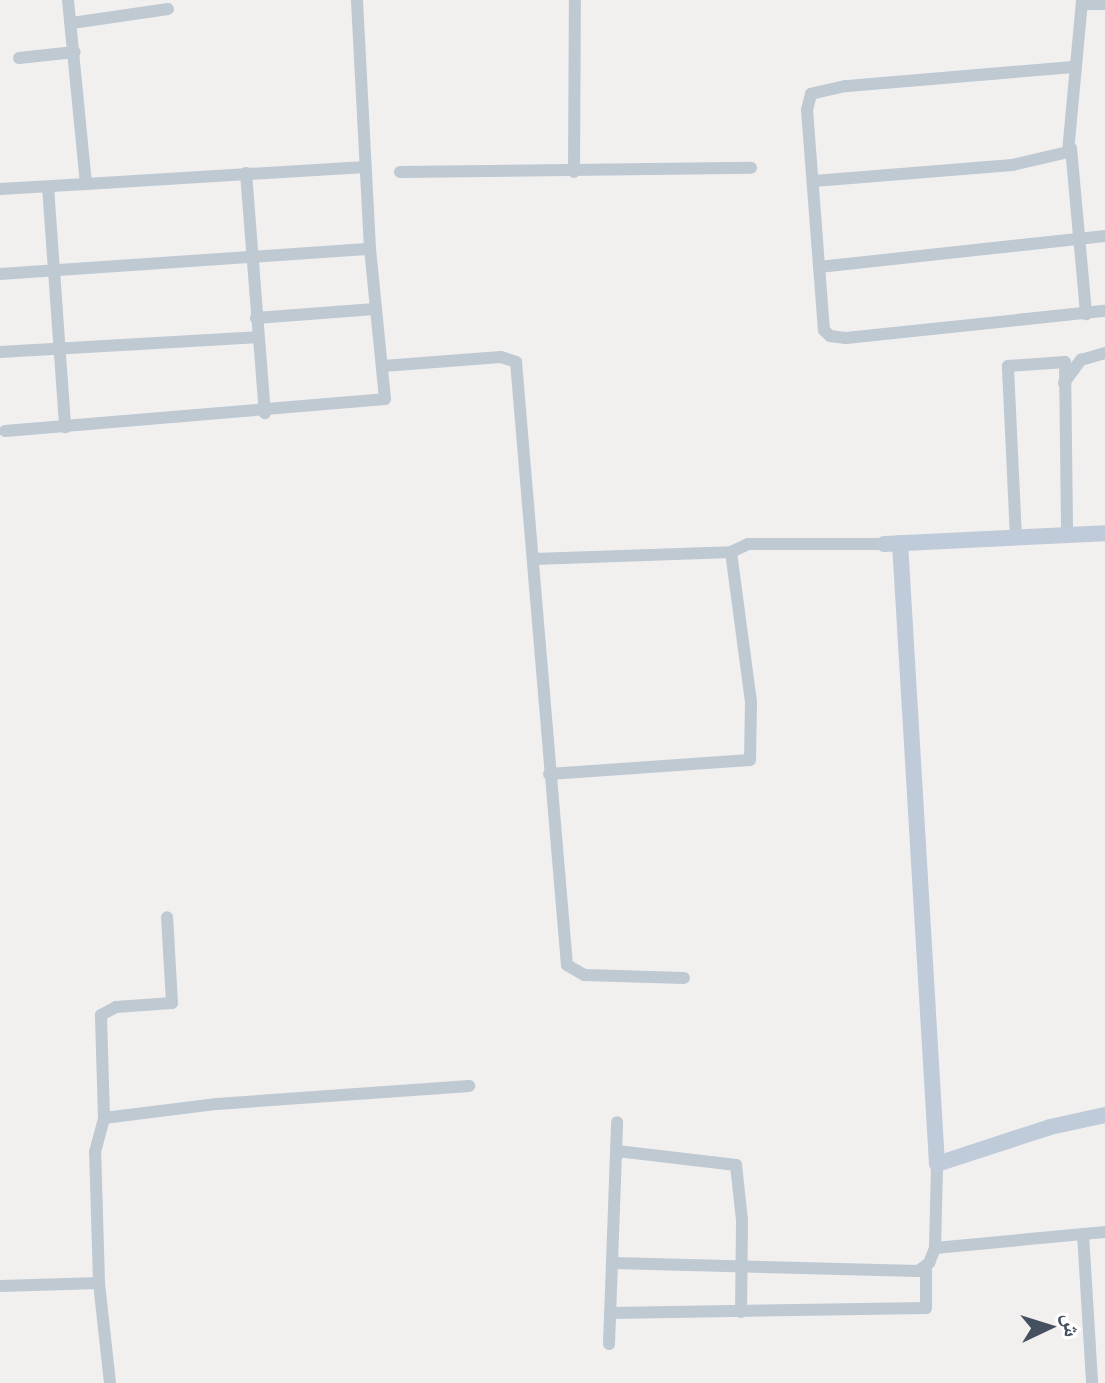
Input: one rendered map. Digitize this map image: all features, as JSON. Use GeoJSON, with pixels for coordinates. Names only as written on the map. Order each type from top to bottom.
{"type":"FeatureCollection","features":[{"type":"Feature","properties":{"kind":"street"},"geometry":{"type":"LineString","coordinates":[[68,0],[86,184]]}},
{"type":"Feature","properties":{"kind":"street"},"geometry":{"type":"LineString","coordinates":[[5,431],[265,413],[380,402],[386,395],[370,249],[357,0],[369,0]]}},
{"type":"Feature","properties":{"kind":"street"},"geometry":{"type":"LineString","coordinates":[[574,172],[575,0]]}},
{"type":"Feature","properties":{"kind":"street"},"geometry":{"type":"LineString","coordinates":[[1086,314],[1076,240],[1071,148],[1073,67],[1082,2],[1105,4]]}},
{"type":"Feature","properties":{"kind":"street"},"geometry":{"type":"LineString","coordinates":[[72,23],[168,9]]}},
{"type":"Feature","properties":{"kind":"street"},"geometry":{"type":"LineString","coordinates":[[19,58],[75,52]]}},
{"type":"Feature","properties":{"kind":"street"},"geometry":{"type":"LineString","coordinates":[[1073,67],[818,90],[807,110],[824,330],[830,336],[1105,311]]}},
{"type":"Feature","properties":{"kind":"street"},"geometry":{"type":"LineString","coordinates":[[814,181],[1012,165],[1058,157],[1071,148]]}},
{"type":"Feature","properties":{"kind":"street"},"geometry":{"type":"LineString","coordinates":[[0,189],[365,167]]}},
{"type":"Feature","properties":{"kind":"street"},"geometry":{"type":"LineString","coordinates":[[400,172],[751,168]]}},
{"type":"Feature","properties":{"kind":"street"},"geometry":{"type":"LineString","coordinates":[[246,173],[265,413]]}},
{"type":"Feature","properties":{"kind":"street"},"geometry":{"type":"LineString","coordinates":[[48,187],[57,349],[65,427]]}},
{"type":"Feature","properties":{"kind":"street"},"geometry":{"type":"LineString","coordinates":[[819,267],[1105,236]]}},
{"type":"Feature","properties":{"kind":"street"},"geometry":{"type":"LineString","coordinates":[[0,274],[252,260],[370,249]]}},
{"type":"Feature","properties":{"kind":"street"},"geometry":{"type":"LineString","coordinates":[[256,318],[375,309]]}},
{"type":"Feature","properties":{"kind":"street"},"geometry":{"type":"LineString","coordinates":[[0,352],[257,337]]}},
{"type":"Feature","properties":{"kind":"street"},"geometry":{"type":"LineString","coordinates":[[1064,383],[1081,360],[1105,353]]}},
{"type":"Feature","properties":{"kind":"street"},"geometry":{"type":"LineString","coordinates":[[383,366],[501,357],[516,362],[567,965],[584,975],[684,978]]}},
{"type":"Feature","properties":{"kind":"street"},"geometry":{"type":"LineString","coordinates":[[1016,538],[1008,366],[1065,362],[1067,534]]}},
{"type":"Feature","properties":{"kind":"street"},"geometry":{"type":"LineString","coordinates":[[534,559],[731,552],[748,544],[892,544],[1105,533]]}},
{"type":"Feature","properties":{"kind":"street"},"geometry":{"type":"LineString","coordinates":[[610,1313],[926,1308],[926,1267],[935,1248],[937,1164],[892,544]]}},
{"type":"Feature","properties":{"kind":"street"},"geometry":{"type":"LineString","coordinates":[[549,774],[750,760],[751,702],[731,552]]}},
{"type":"Feature","properties":{"kind":"street"},"geometry":{"type":"LineString","coordinates":[[110,1383],[99,1283],[95,1152],[104,1118],[101,1015],[116,1007],[172,1003],[167,917]]}},
{"type":"Feature","properties":{"kind":"street"},"geometry":{"type":"LineString","coordinates":[[104,1118],[217,1104],[469,1086]]}},
{"type":"Feature","properties":{"kind":"street"},"geometry":{"type":"LineString","coordinates":[[937,1164],[1050,1127],[1105,1115]]}},
{"type":"Feature","properties":{"kind":"street"},"geometry":{"type":"LineString","coordinates":[[609,1344],[617,1122]]}},
{"type":"Feature","properties":{"kind":"street"},"geometry":{"type":"LineString","coordinates":[[617,1151],[736,1165],[742,1220],[741,1312]]}},
{"type":"Feature","properties":{"kind":"street"},"geometry":{"type":"LineString","coordinates":[[935,1248],[1105,1232]]}},
{"type":"Feature","properties":{"kind":"street"},"geometry":{"type":"LineString","coordinates":[[1083,1234],[1092,1383]]}},
{"type":"Feature","properties":{"kind":"street"},"geometry":{"type":"LineString","coordinates":[[613,1263],[926,1267]]}},
{"type":"Feature","properties":{"kind":"street"},"geometry":{"type":"LineString","coordinates":[[0,1286],[99,1283]]}}]}
